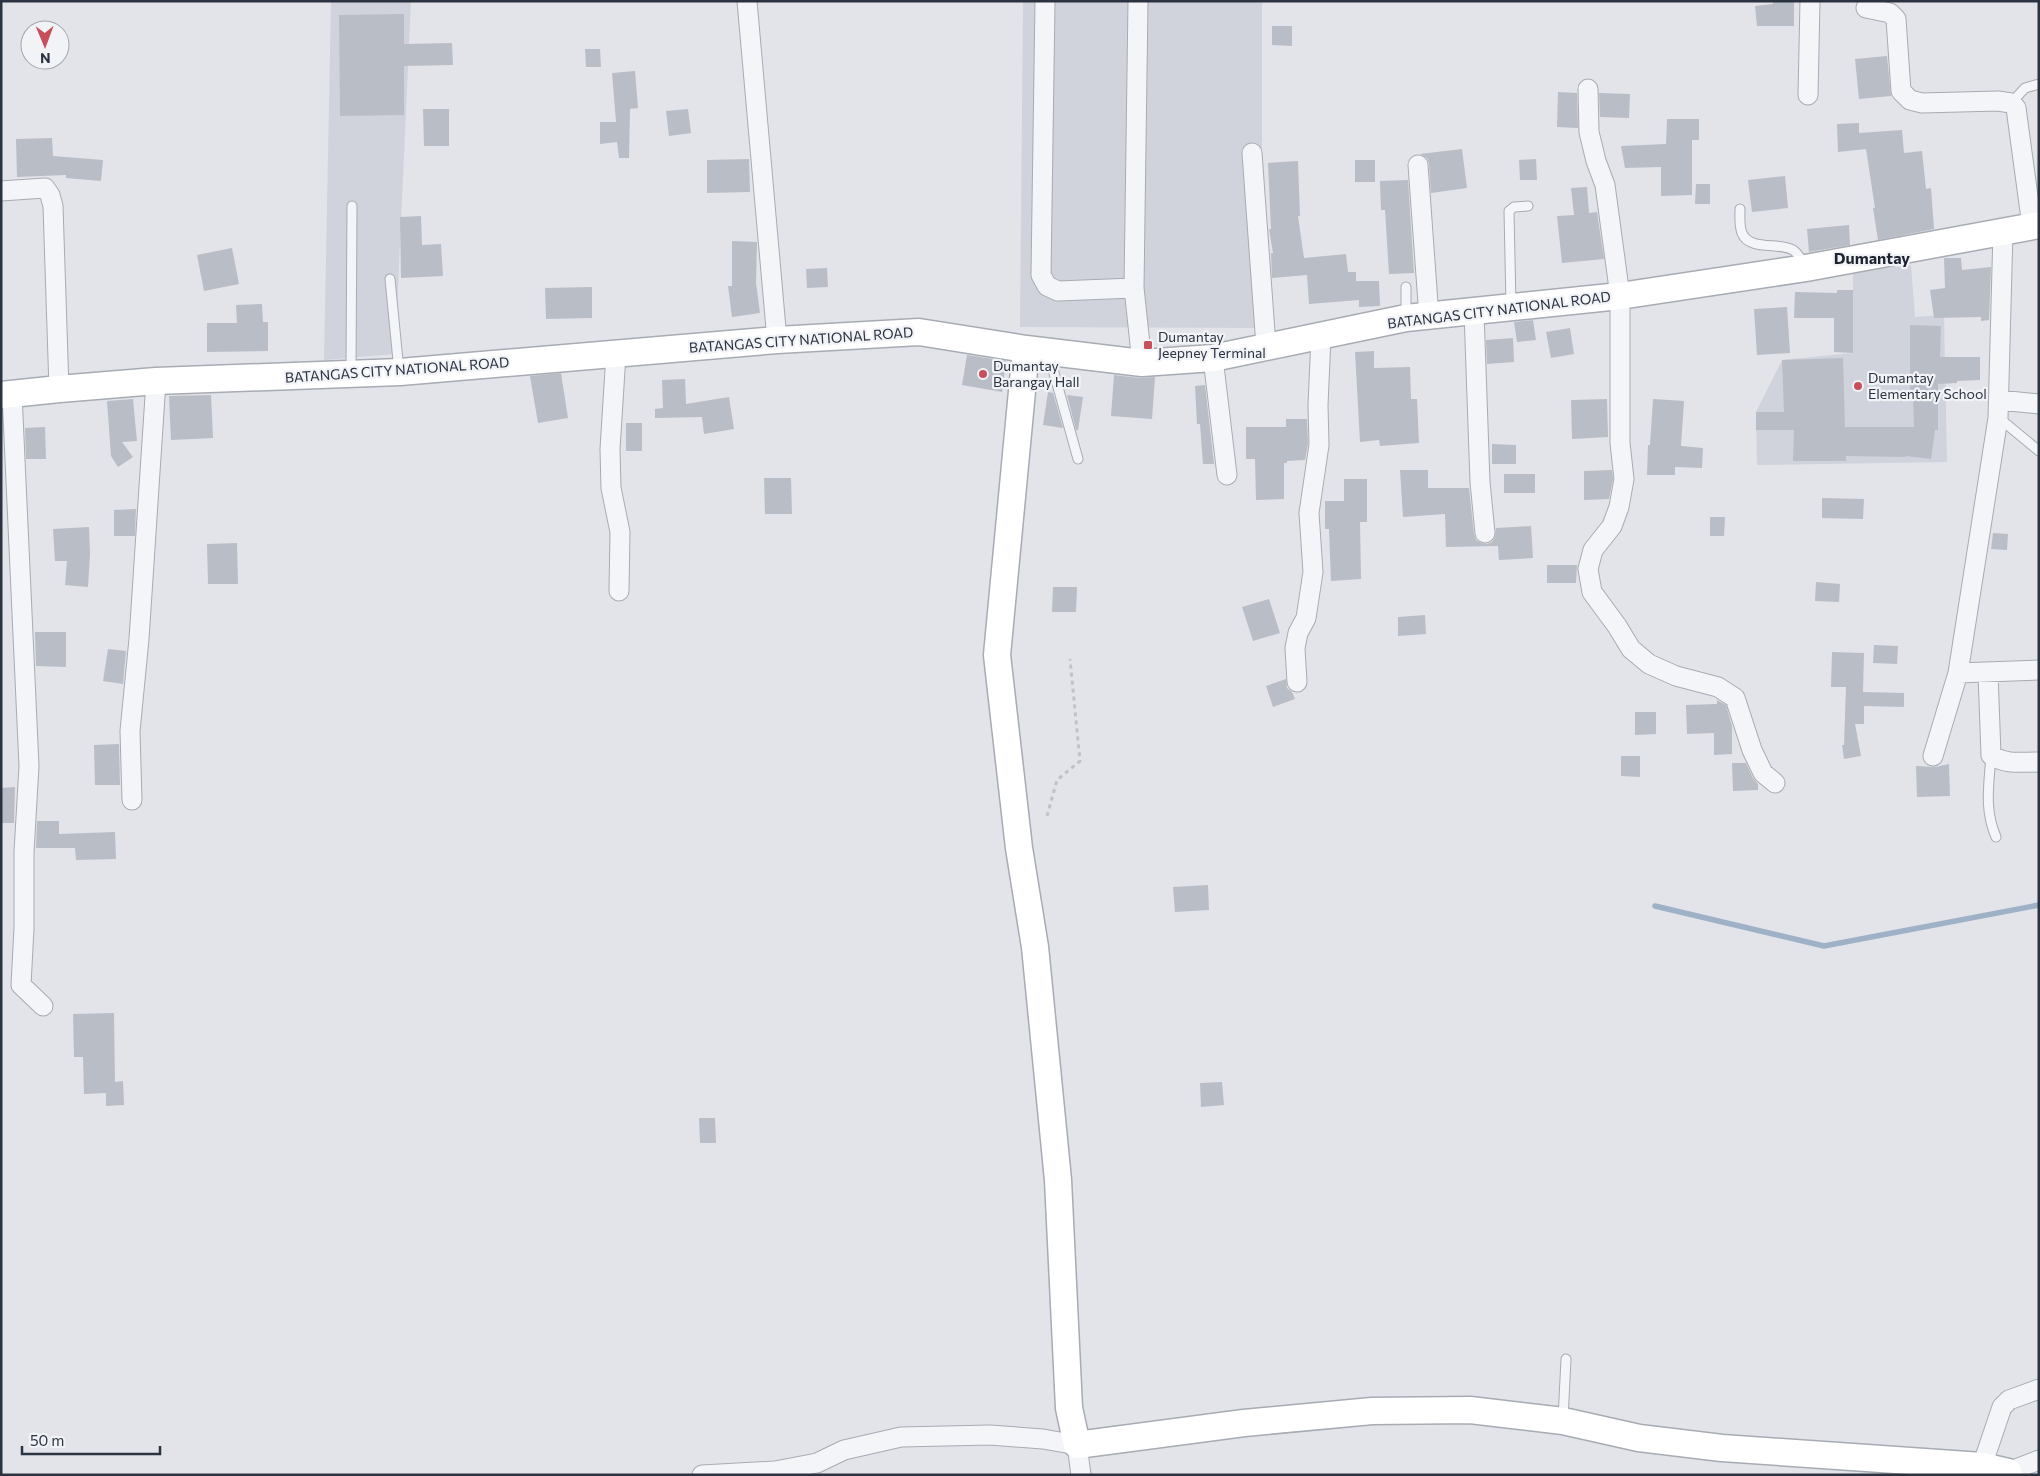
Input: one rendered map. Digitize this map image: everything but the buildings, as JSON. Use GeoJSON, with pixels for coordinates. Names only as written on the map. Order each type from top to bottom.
{"type":"FeatureCollection","features":[{"type":"Feature","properties":{"kind":"street"},"geometry":{"type":"LineString","coordinates":[[748,1],[777,340]]}},
{"type":"Feature","properties":{"kind":"street"},"geometry":{"type":"LineString","coordinates":[[1045,1],[1041,275],[1047,286],[1058,291],[1134,288]]}},
{"type":"Feature","properties":{"kind":"street"},"geometry":{"type":"LineString","coordinates":[[1138,1],[1134,288],[1142,363]]}},
{"type":"Feature","properties":{"kind":"street"},"geometry":{"type":"LineString","coordinates":[[1808,95],[1810,1]]}},
{"type":"Feature","properties":{"kind":"street"},"geometry":{"type":"LineString","coordinates":[[1866,8],[1890,13],[1896,19],[1901,91],[1910,100],[1922,103],[1998,101],[2011,103],[2016,108],[2035,226]]}},
{"type":"Feature","properties":{"kind":"street"},"geometry":{"type":"LineString","coordinates":[[1588,89],[1589,132],[1596,161],[1605,185],[1620,296],[1620,443],[1624,479],[1619,507],[1612,526],[1593,550],[1588,569],[1592,592],[1631,649],[1649,664],[1676,676],[1718,687],[1735,698],[1752,750],[1763,774],[1775,783]]}},
{"type":"Feature","properties":{"kind":"street"},"geometry":{"type":"LineString","coordinates":[[1252,153],[1266,346]]}},
{"type":"Feature","properties":{"kind":"street"},"geometry":{"type":"LineString","coordinates":[[1418,165],[1418,318]]}},
{"type":"Feature","properties":{"kind":"street"},"geometry":{"type":"LineString","coordinates":[[1,191],[44,188],[50,195],[54,206],[59,389]]}},
{"type":"Feature","properties":{"kind":"street","name":"BATANGAS CITY NATIONAL ROAD"},"geometry":{"type":"LineString","coordinates":[[7,395],[156,382],[400,372],[777,340],[919,332],[1037,351],[1142,363],[1213,358],[1266,346],[1418,318],[1620,296],[1806,268],[2035,226]]}},
{"type":"Feature","properties":{"kind":"street"},"geometry":{"type":"LineString","coordinates":[[1933,756],[1958,673],[1999,409],[2003,231]]}},
{"type":"Feature","properties":{"kind":"street"},"geometry":{"type":"LineString","coordinates":[[1474,312],[1480,482],[1485,533]]}},
{"type":"Feature","properties":{"kind":"street"},"geometry":{"type":"LineString","coordinates":[[1297,682],[1295,648],[1298,633],[1306,618],[1313,572],[1309,513],[1319,445],[1318,404],[1321,337]]}},
{"type":"Feature","properties":{"kind":"street"},"geometry":{"type":"LineString","coordinates":[[1037,351],[998,655],[1019,848],[1036,956],[1058,1180],[1069,1408],[1078,1445],[1081,1475]]}},
{"type":"Feature","properties":{"kind":"street"},"geometry":{"type":"LineString","coordinates":[[616,354],[610,449],[611,488],[620,532],[619,592]]}},
{"type":"Feature","properties":{"kind":"street"},"geometry":{"type":"LineString","coordinates":[[1213,358],[1227,475]]}},
{"type":"Feature","properties":{"kind":"street"},"geometry":{"type":"LineString","coordinates":[[132,800],[131,712],[156,382]]}},
{"type":"Feature","properties":{"kind":"street"},"geometry":{"type":"LineString","coordinates":[[7,395],[29,766],[24,852],[24,928],[21,985],[43,1006]]}},
{"type":"Feature","properties":{"kind":"street"},"geometry":{"type":"LineString","coordinates":[[1999,409],[2039,404]]}},
{"type":"Feature","properties":{"kind":"street"},"geometry":{"type":"LineString","coordinates":[[1958,673],[2039,670]]}},
{"type":"Feature","properties":{"kind":"street"},"geometry":{"type":"LineString","coordinates":[[1988,672],[1991,754],[1998,759],[2009,762],[2039,762]]}},
{"type":"Feature","properties":{"kind":"street"},"geometry":{"type":"LineString","coordinates":[[1982,1466],[2002,1407],[2009,1400],[2039,1389]]}},
{"type":"Feature","properties":{"kind":"street"},"geometry":{"type":"LineString","coordinates":[[702,1475],[775,1471],[809,1465],[844,1450],[901,1437],[990,1434],[1043,1439],[1078,1445],[1244,1423],[1372,1411],[1470,1410],[1563,1422],[1639,1438],[1722,1448],[1982,1466],[2009,1474],[2039,1460]]}},
{"type":"Feature","properties":{"kind":"lane"},"geometry":{"type":"LineString","coordinates":[[2011,103],[2025,88],[2039,84]]}},
{"type":"Feature","properties":{"kind":"lane"},"geometry":{"type":"LineString","coordinates":[[351,374],[352,206]]}},
{"type":"Feature","properties":{"kind":"lane"},"geometry":{"type":"LineString","coordinates":[[1511,308],[1508,212],[1514,207],[1528,206]]}},
{"type":"Feature","properties":{"kind":"lane"},"geometry":{"type":"LineString","coordinates":[[1740,209],[1742,232],[1746,239],[1758,245],[1779,246],[1793,250],[1800,256],[1806,268]]}},
{"type":"Feature","properties":{"kind":"lane"},"geometry":{"type":"LineString","coordinates":[[390,279],[400,372]]}},
{"type":"Feature","properties":{"kind":"lane"},"geometry":{"type":"LineString","coordinates":[[1406,287],[1418,318]]}},
{"type":"Feature","properties":{"kind":"lane"},"geometry":{"type":"LineString","coordinates":[[1037,351],[1078,459]]}},
{"type":"Feature","properties":{"kind":"lane"},"geometry":{"type":"LineString","coordinates":[[1999,409],[2039,451]]}},
{"type":"Feature","properties":{"kind":"lane"},"geometry":{"type":"LineString","coordinates":[[1991,754],[1988,800],[1989,821],[1996,837]]}},
{"type":"Feature","properties":{"kind":"lane"},"geometry":{"type":"LineString","coordinates":[[1563,1422],[1566,1358]]}},
{"type":"Feature","properties":{"kind":"path"},"geometry":{"type":"LineString","coordinates":[[1047,816],[1057,780],[1080,761],[1070,659]]}},
{"type":"Feature","properties":{"kind":"shaded area"},"geometry":{"type":"Polygon","coordinates":[[[331,1],[411,1],[395,354],[324,360],[331,1]]]}},
{"type":"Feature","properties":{"kind":"shaded area"},"geometry":{"type":"Polygon","coordinates":[[[1023,1],[1262,1],[1262,328],[1020,327],[1023,1]]]}},
{"type":"Feature","properties":{"kind":"shaded area","name":"Dumantay Elementary School"},"geometry":{"type":"Polygon","coordinates":[[[1911,265],[1915,317],[1944,315],[1947,462],[1757,465],[1756,412],[1782,360],[1853,353],[1853,271],[1911,265]]]}},
{"type":"Feature","properties":{"kind":"waterway"},"geometry":{"type":"LineString","coordinates":[[1655,906],[1824,946],[2039,905]]}},
{"type":"Feature","properties":{"kind":"place","name":"Dumantay Jeepney Terminal"},"geometry":{"type":"Point","coordinates":[1148,345]}},
{"type":"Feature","properties":{"kind":"place","name":"Dumantay Barangay Hall"},"geometry":{"type":"Point","coordinates":[983,374]}},
{"type":"Feature","properties":{"kind":"place","name":"Dumantay Elementary School"},"geometry":{"type":"Point","coordinates":[1858,386]}},
{"type":"Feature","properties":{"kind":"district","name":"Dumantay"},"geometry":{"type":"Point","coordinates":[1872,258]}}]}
